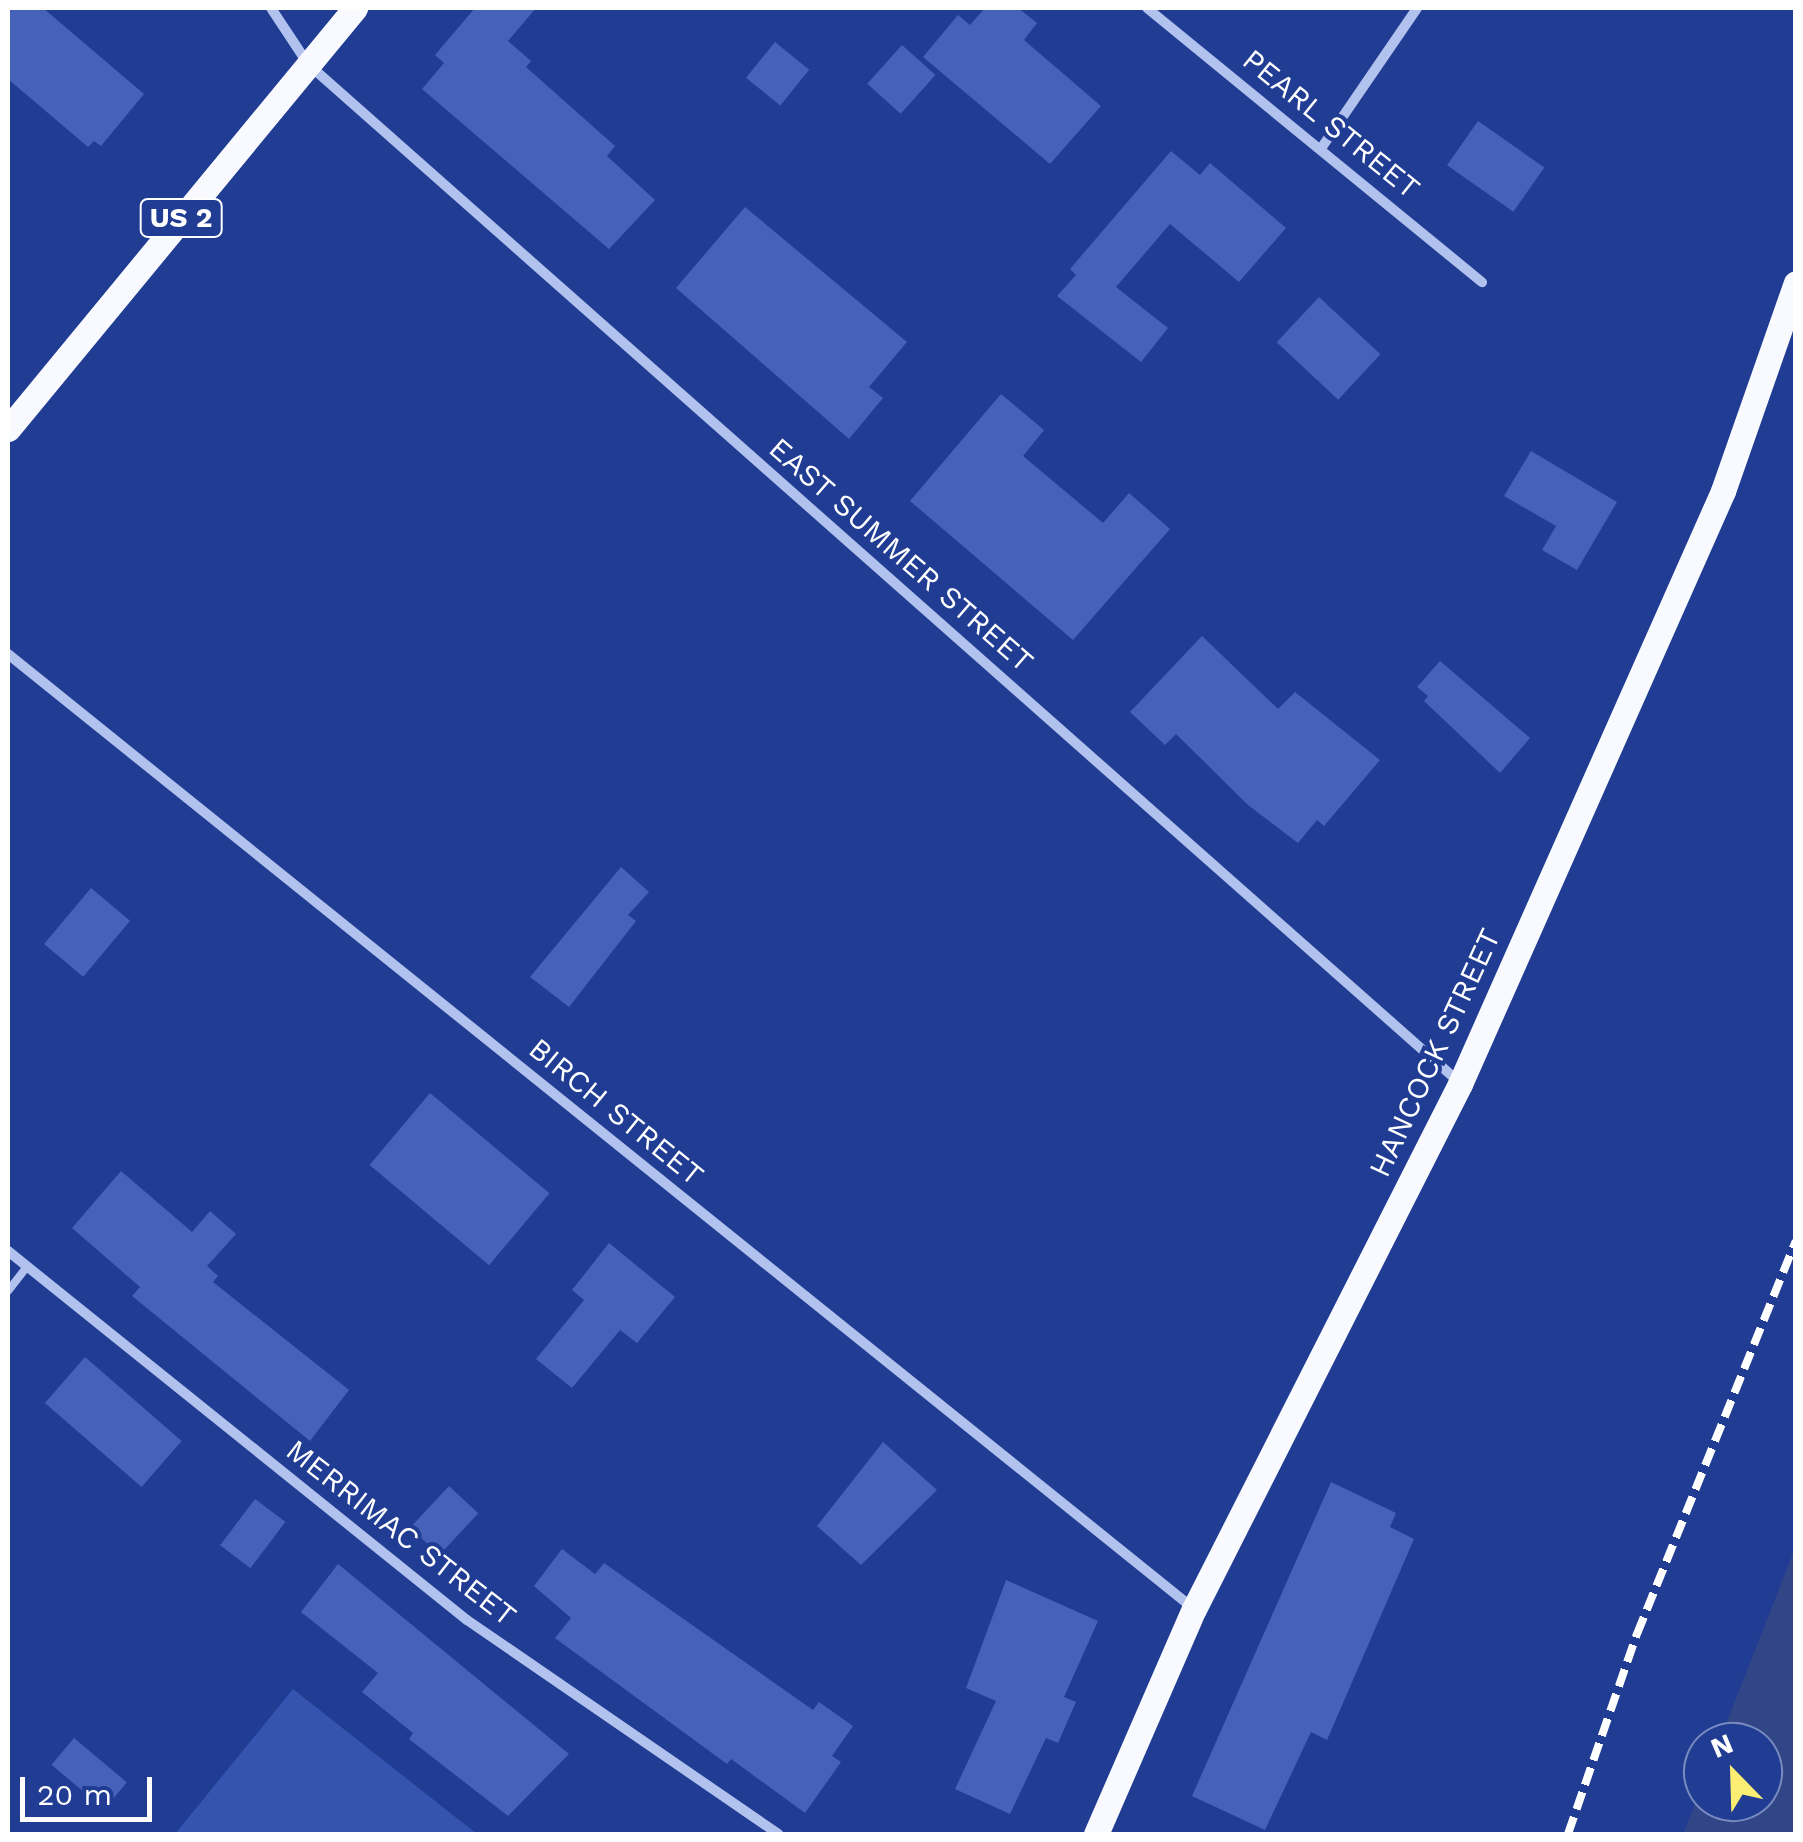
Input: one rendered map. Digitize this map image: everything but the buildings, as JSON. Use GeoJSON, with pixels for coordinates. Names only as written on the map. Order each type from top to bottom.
{"type":"FeatureCollection","features":[{"type":"Feature","properties":{"kind":"main road","name":"US 2"},"geometry":{"type":"LineString","coordinates":[[8,429],[355,8]]}},
{"type":"Feature","properties":{"kind":"main road","name":"HANCOCK STREET"},"geometry":{"type":"LineString","coordinates":[[1096,1834],[1194,1609],[1460,1084],[1723,491],[1796,283]]}},
{"type":"Feature","properties":{"kind":"street","name":"EAST SUMMER STREET"},"geometry":{"type":"LineString","coordinates":[[271,8],[308,64],[1460,1084]]}},
{"type":"Feature","properties":{"kind":"street","name":"PEARL STREET"},"geometry":{"type":"LineString","coordinates":[[1147,8],[1322,147],[1482,282]]}},
{"type":"Feature","properties":{"kind":"street"},"geometry":{"type":"LineString","coordinates":[[1322,147],[1417,8]]}},
{"type":"Feature","properties":{"kind":"street","name":"BIRCH STREET"},"geometry":{"type":"LineString","coordinates":[[8,654],[1194,1609]]}},
{"type":"Feature","properties":{"kind":"street","name":"MERRIMAC STREET"},"geometry":{"type":"LineString","coordinates":[[8,1251],[468,1620],[778,1834]]}},
{"type":"Feature","properties":{"kind":"lane"},"geometry":{"type":"LineString","coordinates":[[8,1291],[27,1267]]}},
{"type":"Feature","properties":{"kind":"shaded area"},"geometry":{"type":"Polygon","coordinates":[[[1795,1548],[1795,1834],[1683,1834],[1688,1822],[1783,1822],[1783,1722],[1727,1722],[1795,1548]]]}},
{"type":"Feature","properties":{"kind":"shaded area"},"geometry":{"type":"Polygon","coordinates":[[[293,1689],[477,1834],[175,1834],[293,1689]]]}},
{"type":"Feature","properties":{"kind":"railway"},"geometry":{"type":"LineString","coordinates":[[1568,1834],[1637,1634],[1796,1241]]}}]}
